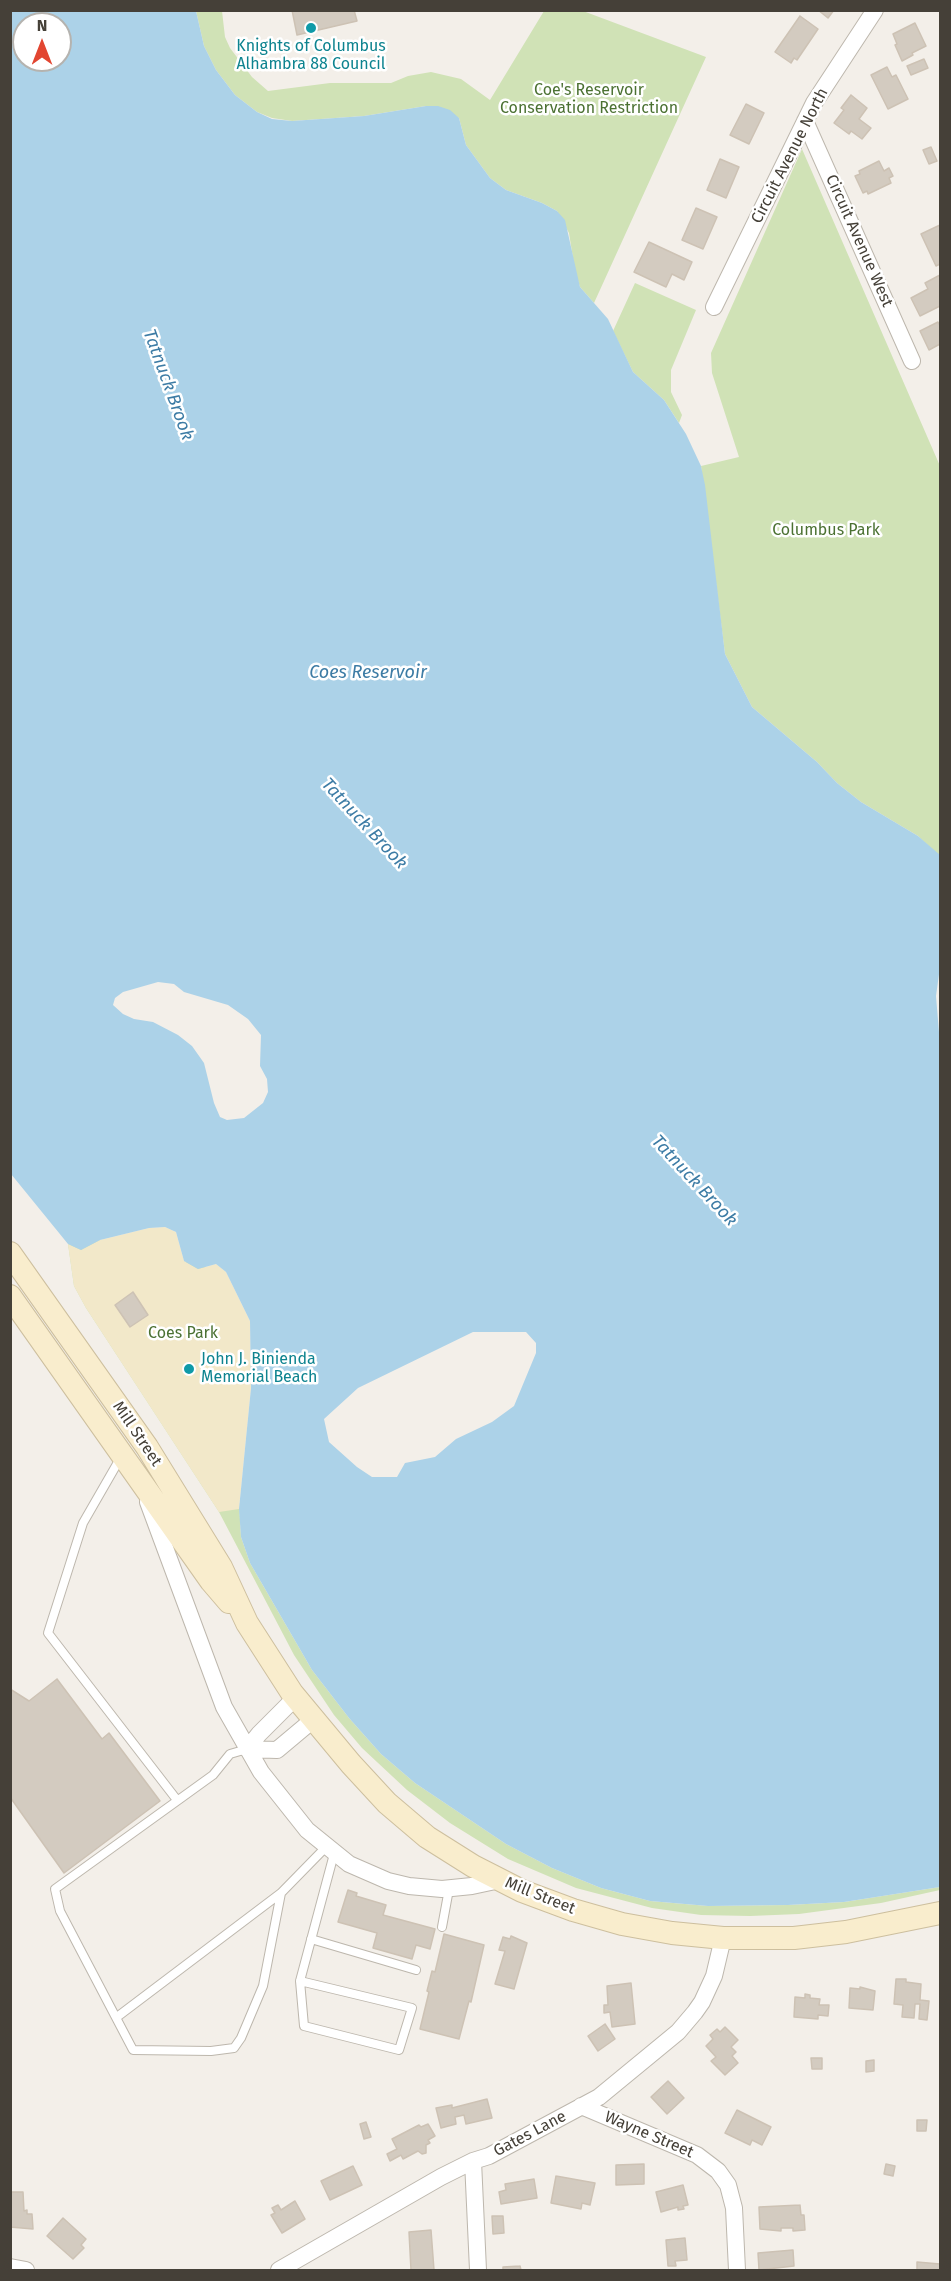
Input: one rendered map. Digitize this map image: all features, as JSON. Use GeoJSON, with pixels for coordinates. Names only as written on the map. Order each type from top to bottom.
{"type":"FeatureCollection","features":[{"type":"Feature","properties":{"kind":"main road","name":"Mill Street"},"geometry":{"type":"LineString","coordinates":[[10,1254],[147,1447],[221,1567],[248,1623],[296,1697],[351,1764],[387,1803],[427,1837],[473,1866],[522,1891],[573,1910],[622,1924],[672,1933],[723,1938],[794,1938],[830,1935],[940,1913]]}},
{"type":"Feature","properties":{"kind":"main road","name":"Mill Street"},"geometry":{"type":"LineString","coordinates":[[10,1296],[211,1581],[248,1623]]}},
{"type":"Feature","properties":{"kind":"street","name":"Circuit Avenue North"},"geometry":{"type":"LineString","coordinates":[[714,307],[814,103],[875,10]]}},
{"type":"Feature","properties":{"kind":"street","name":"Circuit Avenue West"},"geometry":{"type":"LineString","coordinates":[[805,121],[912,361]]}},
{"type":"Feature","properties":{"kind":"street"},"geometry":{"type":"LineString","coordinates":[[139,1476],[216,1686],[232,1722],[276,1792],[307,1830],[349,1864],[388,1881],[425,1888],[449,1889],[500,1880]]}},
{"type":"Feature","properties":{"kind":"street"},"geometry":{"type":"LineString","coordinates":[[247,1749],[296,1697]]}},
{"type":"Feature","properties":{"kind":"street"},"geometry":{"type":"LineString","coordinates":[[247,1749],[277,1750],[314,1719]]}},
{"type":"Feature","properties":{"kind":"street","name":"Gates Lane"},"geometry":{"type":"LineString","coordinates":[[279,2271],[441,2177],[473,2161],[489,2156],[599,2097],[678,2032],[695,2012],[714,1976],[723,1938]]}},
{"type":"Feature","properties":{"kind":"street","name":"Wayne Street"},"geometry":{"type":"LineString","coordinates":[[581,2106],[697,2155],[718,2171],[728,2185],[734,2208],[737,2271]]}},
{"type":"Feature","properties":{"kind":"street"},"geometry":{"type":"LineString","coordinates":[[473,2161],[478,2271]]}},
{"type":"Feature","properties":{"kind":"street"},"geometry":{"type":"LineString","coordinates":[[10,2267],[26,2271]]}},
{"type":"Feature","properties":{"kind":"lane"},"geometry":{"type":"LineString","coordinates":[[122,1454],[83,1523],[48,1634],[177,1800]]}},
{"type":"Feature","properties":{"kind":"lane"},"geometry":{"type":"LineString","coordinates":[[247,1749],[230,1754],[213,1775],[55,1889],[60,1911],[133,2050],[211,2052],[234,2048],[263,1986],[281,1893]]}},
{"type":"Feature","properties":{"kind":"lane"},"geometry":{"type":"LineString","coordinates":[[117,2017],[281,1893],[330,1850]]}},
{"type":"Feature","properties":{"kind":"lane"},"geometry":{"type":"LineString","coordinates":[[300,1982],[411,2008],[399,2050],[304,2026],[300,1982],[330,1850]]}},
{"type":"Feature","properties":{"kind":"lane"},"geometry":{"type":"LineString","coordinates":[[442,1927],[449,1889]]}},
{"type":"Feature","properties":{"kind":"lane"},"geometry":{"type":"LineString","coordinates":[[311,1939],[416,1971]]}},
{"type":"Feature","properties":{"kind":"green space","name":"Coe's Reservoir Conservation Restriction"},"geometry":{"type":"Polygon","coordinates":[[[196,11],[222,11],[225,37],[230,48],[252,77],[268,91],[330,83],[391,83],[408,76],[431,72],[461,79],[490,100],[544,11],[583,11],[706,57],[594,303],[580,287],[569,233],[557,211],[506,190],[490,178],[466,145],[459,118],[426,106],[364,116],[292,121],[272,118],[257,112],[235,95],[216,70],[204,46],[196,11]]]}},
{"type":"Feature","properties":{"kind":"green space","name":"Columbus Park"},"geometry":{"type":"Polygon","coordinates":[[[802,149],[940,466],[940,857],[918,836],[861,802],[837,783],[817,762],[752,707],[725,654],[701,466],[739,457],[712,373],[711,353],[802,149]]]}},
{"type":"Feature","properties":{"kind":"green space"},"geometry":{"type":"Polygon","coordinates":[[[635,283],[696,310],[671,370],[671,392],[682,415],[679,423],[664,400],[633,372],[613,331],[635,283]]]}},
{"type":"Feature","properties":{"kind":"green space","name":"John J. Binienda Memorial Beach"},"geometry":{"type":"Polygon","coordinates":[[[100,1240],[226,1272],[241,1537],[250,1563],[312,1670],[349,1718],[381,1754],[415,1783],[506,1844],[552,1868],[601,1888],[650,1901],[708,1906],[788,1905],[844,1902],[940,1887],[940,1890],[881,1903],[799,1914],[701,1915],[652,1908],[576,1888],[508,1859],[450,1823],[407,1790],[362,1748],[334,1715],[294,1655],[219,1512],[86,1308],[74,1286],[68,1244],[100,1240]]]}},
{"type":"Feature","properties":{"kind":"sand","name":"John J. Binienda Memorial Beach"},"geometry":{"type":"Polygon","coordinates":[[[165,1227],[176,1232],[184,1261],[198,1269],[216,1264],[226,1272],[250,1321],[251,1388],[239,1509],[219,1512],[74,1286],[68,1244],[81,1250],[100,1240],[149,1228],[165,1227]]]}},
{"type":"Feature","properties":{"kind":"water","name":"Coes Reservoir"},"geometry":{"type":"Polygon","coordinates":[[[11,10],[196,11],[204,46],[216,70],[235,95],[257,112],[272,119],[292,121],[364,116],[426,106],[438,106],[450,110],[459,118],[466,145],[490,178],[506,190],[557,211],[565,220],[580,287],[608,319],[633,372],[664,400],[686,434],[701,466],[725,654],[752,707],[861,802],[918,836],[940,855],[940,967],[936,996],[940,1044],[940,1887],[844,1902],[788,1905],[708,1906],[650,1901],[601,1888],[552,1868],[506,1844],[415,1783],[381,1754],[349,1718],[312,1670],[250,1563],[241,1537],[239,1509],[251,1388],[250,1321],[226,1272],[216,1264],[198,1269],[184,1261],[176,1232],[165,1227],[149,1228],[100,1240],[81,1250],[68,1244],[11,1174],[11,10]],[[158,982],[123,992],[115,998],[113,1005],[123,1014],[134,1019],[153,1022],[178,1035],[192,1046],[204,1063],[220,1117],[227,1120],[244,1118],[263,1103],[268,1092],[267,1079],[260,1066],[261,1035],[248,1019],[228,1005],[184,992],[174,984],[158,982]],[[473,1332],[358,1388],[324,1419],[329,1442],[372,1477],[397,1477],[405,1463],[435,1457],[456,1439],[492,1422],[514,1406],[536,1353],[536,1343],[526,1332],[473,1332]]]}},
{"type":"Feature","properties":{"kind":"building","name":"Knights of Columbus Alhambra 88 Council"},"geometry":{"type":"Polygon","coordinates":[[[292,10],[354,10],[357,21],[297,35],[292,10]]]}},
{"type":"Feature","properties":{"kind":"building"},"geometry":{"type":"Polygon","coordinates":[[[818,10],[834,10],[828,18],[818,10]]]}},
{"type":"Feature","properties":{"kind":"building"},"geometry":{"type":"Polygon","coordinates":[[[800,16],[818,29],[797,60],[794,58],[791,63],[775,52],[800,16]]]}},
{"type":"Feature","properties":{"kind":"building"},"geometry":{"type":"Polygon","coordinates":[[[915,23],[926,46],[902,61],[893,34],[915,23]]]}},
{"type":"Feature","properties":{"kind":"building"},"geometry":{"type":"Polygon","coordinates":[[[924,59],[928,68],[911,75],[907,66],[924,59]]]}},
{"type":"Feature","properties":{"kind":"building"},"geometry":{"type":"Polygon","coordinates":[[[887,67],[892,77],[896,75],[908,99],[888,109],[871,75],[887,67]]]}},
{"type":"Feature","properties":{"kind":"building"},"geometry":{"type":"Polygon","coordinates":[[[851,95],[867,108],[859,119],[871,128],[862,139],[851,131],[849,134],[834,123],[844,110],[841,108],[851,95]]]}},
{"type":"Feature","properties":{"kind":"building"},"geometry":{"type":"Polygon","coordinates":[[[746,104],[764,113],[749,144],[730,135],[746,104]]]}},
{"type":"Feature","properties":{"kind":"building"},"geometry":{"type":"Polygon","coordinates":[[[931,147],[937,161],[929,164],[923,150],[931,147]]]}},
{"type":"Feature","properties":{"kind":"building"},"geometry":{"type":"Polygon","coordinates":[[[720,159],[739,167],[726,198],[707,190],[720,159]]]}},
{"type":"Feature","properties":{"kind":"building"},"geometry":{"type":"Polygon","coordinates":[[[879,161],[884,171],[889,168],[893,176],[889,178],[891,183],[868,194],[867,191],[863,193],[855,176],[860,174],[859,171],[879,161]]]}},
{"type":"Feature","properties":{"kind":"building"},"geometry":{"type":"Polygon","coordinates":[[[696,208],[717,217],[703,249],[682,240],[696,208]]]}},
{"type":"Feature","properties":{"kind":"building"},"geometry":{"type":"Polygon","coordinates":[[[940,225],[940,264],[936,266],[921,234],[940,225]]]}},
{"type":"Feature","properties":{"kind":"building"},"geometry":{"type":"Polygon","coordinates":[[[649,242],[692,262],[684,280],[672,274],[666,287],[634,272],[649,242]]]}},
{"type":"Feature","properties":{"kind":"building"},"geometry":{"type":"Polygon","coordinates":[[[940,275],[940,306],[920,316],[911,298],[928,289],[925,283],[940,275]]]}},
{"type":"Feature","properties":{"kind":"building"},"geometry":{"type":"Polygon","coordinates":[[[938,322],[940,344],[929,350],[920,331],[938,322]]]}},
{"type":"Feature","properties":{"kind":"building"},"geometry":{"type":"Polygon","coordinates":[[[133,1292],[148,1315],[130,1327],[115,1305],[133,1292]]]}},
{"type":"Feature","properties":{"kind":"building"},"geometry":{"type":"Polygon","coordinates":[[[57,1679],[102,1739],[109,1733],[160,1801],[64,1873],[10,1797],[10,1689],[29,1701],[57,1679]]]}},
{"type":"Feature","properties":{"kind":"building"},"geometry":{"type":"Polygon","coordinates":[[[348,1890],[357,1893],[356,1896],[386,1905],[383,1915],[435,1929],[430,1949],[416,1945],[412,1959],[373,1948],[377,1933],[338,1922],[348,1890]]]}},
{"type":"Feature","properties":{"kind":"building"},"geometry":{"type":"Polygon","coordinates":[[[444,1934],[484,1945],[471,2002],[469,2001],[459,2039],[420,2029],[432,1971],[435,1972],[444,1934]]]}},
{"type":"Feature","properties":{"kind":"building"},"geometry":{"type":"Polygon","coordinates":[[[511,1936],[527,1943],[514,1989],[495,1984],[505,1951],[499,1950],[503,1937],[510,1939],[511,1936]]]}},
{"type":"Feature","properties":{"kind":"building"},"geometry":{"type":"Polygon","coordinates":[[[896,1979],[906,1979],[906,1982],[921,1984],[920,2000],[929,2001],[927,2020],[919,2019],[920,2004],[915,2004],[914,2018],[902,2017],[903,2005],[894,2004],[896,1979]]]}},
{"type":"Feature","properties":{"kind":"building"},"geometry":{"type":"Polygon","coordinates":[[[631,1983],[635,2024],[612,2027],[610,2012],[604,2013],[604,2005],[608,2005],[607,1986],[631,1983]]]}},
{"type":"Feature","properties":{"kind":"building"},"geometry":{"type":"Polygon","coordinates":[[[860,1987],[875,1991],[873,2010],[849,2008],[850,1988],[860,1989],[860,1987]]]}},
{"type":"Feature","properties":{"kind":"building"},"geometry":{"type":"Polygon","coordinates":[[[805,1994],[810,1995],[810,1998],[820,1999],[819,2005],[829,2005],[828,2016],[818,2015],[818,2019],[794,2017],[795,1997],[805,1998],[805,1994]]]}},
{"type":"Feature","properties":{"kind":"building"},"geometry":{"type":"Polygon","coordinates":[[[605,2024],[615,2039],[598,2051],[588,2036],[605,2024]]]}},
{"type":"Feature","properties":{"kind":"building"},"geometry":{"type":"Polygon","coordinates":[[[725,2027],[738,2040],[731,2047],[736,2052],[732,2056],[738,2063],[725,2075],[711,2061],[716,2057],[706,2046],[713,2039],[710,2035],[717,2029],[720,2032],[725,2027]]]}},
{"type":"Feature","properties":{"kind":"building"},"geometry":{"type":"Polygon","coordinates":[[[811,2058],[822,2058],[822,2069],[812,2069],[811,2058]]]}},
{"type":"Feature","properties":{"kind":"building"},"geometry":{"type":"Polygon","coordinates":[[[874,2060],[874,2071],[866,2072],[866,2061],[874,2060]]]}},
{"type":"Feature","properties":{"kind":"building"},"geometry":{"type":"Polygon","coordinates":[[[668,2081],[684,2098],[667,2114],[651,2097],[668,2081]]]}},
{"type":"Feature","properties":{"kind":"building"},"geometry":{"type":"Polygon","coordinates":[[[487,2099],[492,2118],[466,2124],[464,2115],[455,2117],[456,2124],[441,2128],[436,2108],[452,2105],[452,2108],[487,2099]]]}},
{"type":"Feature","properties":{"kind":"building"},"geometry":{"type":"Polygon","coordinates":[[[737,2110],[771,2127],[762,2145],[752,2140],[750,2145],[725,2133],[737,2110]]]}},
{"type":"Feature","properties":{"kind":"building"},"geometry":{"type":"Polygon","coordinates":[[[917,2120],[927,2120],[926,2131],[917,2131],[917,2120]]]}},
{"type":"Feature","properties":{"kind":"building"},"geometry":{"type":"Polygon","coordinates":[[[366,2122],[371,2137],[364,2139],[360,2124],[366,2122]]]}},
{"type":"Feature","properties":{"kind":"building"},"geometry":{"type":"Polygon","coordinates":[[[428,2124],[435,2136],[428,2140],[430,2143],[426,2145],[426,2153],[422,2154],[418,2151],[403,2159],[401,2155],[390,2161],[387,2154],[397,2149],[392,2139],[419,2125],[421,2127],[428,2124]]]}},
{"type":"Feature","properties":{"kind":"building"},"geometry":{"type":"Polygon","coordinates":[[[644,2164],[644,2184],[616,2185],[616,2165],[644,2164]]]}},
{"type":"Feature","properties":{"kind":"building"},"geometry":{"type":"Polygon","coordinates":[[[886,2164],[895,2166],[893,2176],[884,2174],[886,2164]]]}},
{"type":"Feature","properties":{"kind":"building"},"geometry":{"type":"Polygon","coordinates":[[[353,2166],[362,2185],[330,2200],[321,2181],[353,2166]]]}},
{"type":"Feature","properties":{"kind":"building"},"geometry":{"type":"Polygon","coordinates":[[[556,2176],[595,2183],[590,2205],[582,2203],[581,2209],[551,2203],[556,2176]]]}},
{"type":"Feature","properties":{"kind":"building"},"geometry":{"type":"Polygon","coordinates":[[[534,2179],[537,2198],[501,2204],[499,2192],[506,2190],[505,2184],[534,2179]]]}},
{"type":"Feature","properties":{"kind":"building"},"geometry":{"type":"Polygon","coordinates":[[[683,2185],[688,2205],[683,2206],[684,2209],[678,2210],[678,2207],[661,2212],[656,2192],[683,2185]]]}},
{"type":"Feature","properties":{"kind":"building"},"geometry":{"type":"Polygon","coordinates":[[[10,2192],[23,2192],[24,2211],[27,2210],[27,2214],[32,2214],[33,2229],[10,2227],[10,2192]]]}},
{"type":"Feature","properties":{"kind":"building"},"geometry":{"type":"Polygon","coordinates":[[[295,2201],[305,2219],[282,2233],[271,2215],[275,2213],[272,2208],[278,2205],[281,2210],[295,2201]]]}},
{"type":"Feature","properties":{"kind":"building"},"geometry":{"type":"Polygon","coordinates":[[[800,2205],[801,2215],[804,2215],[805,2230],[760,2229],[759,2207],[800,2205]]]}},
{"type":"Feature","properties":{"kind":"building"},"geometry":{"type":"Polygon","coordinates":[[[492,2216],[503,2216],[504,2233],[493,2234],[492,2216]]]}},
{"type":"Feature","properties":{"kind":"building"},"geometry":{"type":"Polygon","coordinates":[[[63,2218],[86,2239],[81,2245],[84,2248],[73,2259],[47,2236],[63,2218]]]}},
{"type":"Feature","properties":{"kind":"building"},"geometry":{"type":"Polygon","coordinates":[[[431,2230],[434,2270],[411,2270],[409,2232],[431,2230]]]}},
{"type":"Feature","properties":{"kind":"building"},"geometry":{"type":"Polygon","coordinates":[[[685,2238],[687,2260],[675,2261],[676,2266],[668,2266],[666,2240],[685,2238]]]}},
{"type":"Feature","properties":{"kind":"building"},"geometry":{"type":"Polygon","coordinates":[[[793,2250],[794,2266],[759,2270],[758,2253],[793,2250]]]}},
{"type":"Feature","properties":{"kind":"building"},"geometry":{"type":"Polygon","coordinates":[[[917,2262],[940,2264],[940,2270],[917,2270],[917,2262]]]}},
{"type":"Feature","properties":{"kind":"building"},"geometry":{"type":"Polygon","coordinates":[[[520,2266],[521,2270],[503,2270],[503,2267],[520,2266]]]}},
{"type":"Feature","properties":{"kind":"place","name":"Knights of Columbus Alhambra 88 Council"},"geometry":{"type":"Point","coordinates":[311,28]}},
{"type":"Feature","properties":{"kind":"place","name":"John J. Binienda Memorial Beach"},"geometry":{"type":"Point","coordinates":[189,1369]}},
{"type":"Feature","properties":{"kind":"water label","name":"Tatnuck Brook"},"geometry":{"type":"Point","coordinates":[168,385]}},
{"type":"Feature","properties":{"kind":"water label","name":"Tatnuck Brook"},"geometry":{"type":"Point","coordinates":[364,824]}},
{"type":"Feature","properties":{"kind":"water label","name":"Tatnuck Brook"},"geometry":{"type":"Point","coordinates":[694,1181]}},
{"type":"Feature","properties":{"kind":"park label","name":"Coes Park"},"geometry":{"type":"Point","coordinates":[183,1334]}}]}
